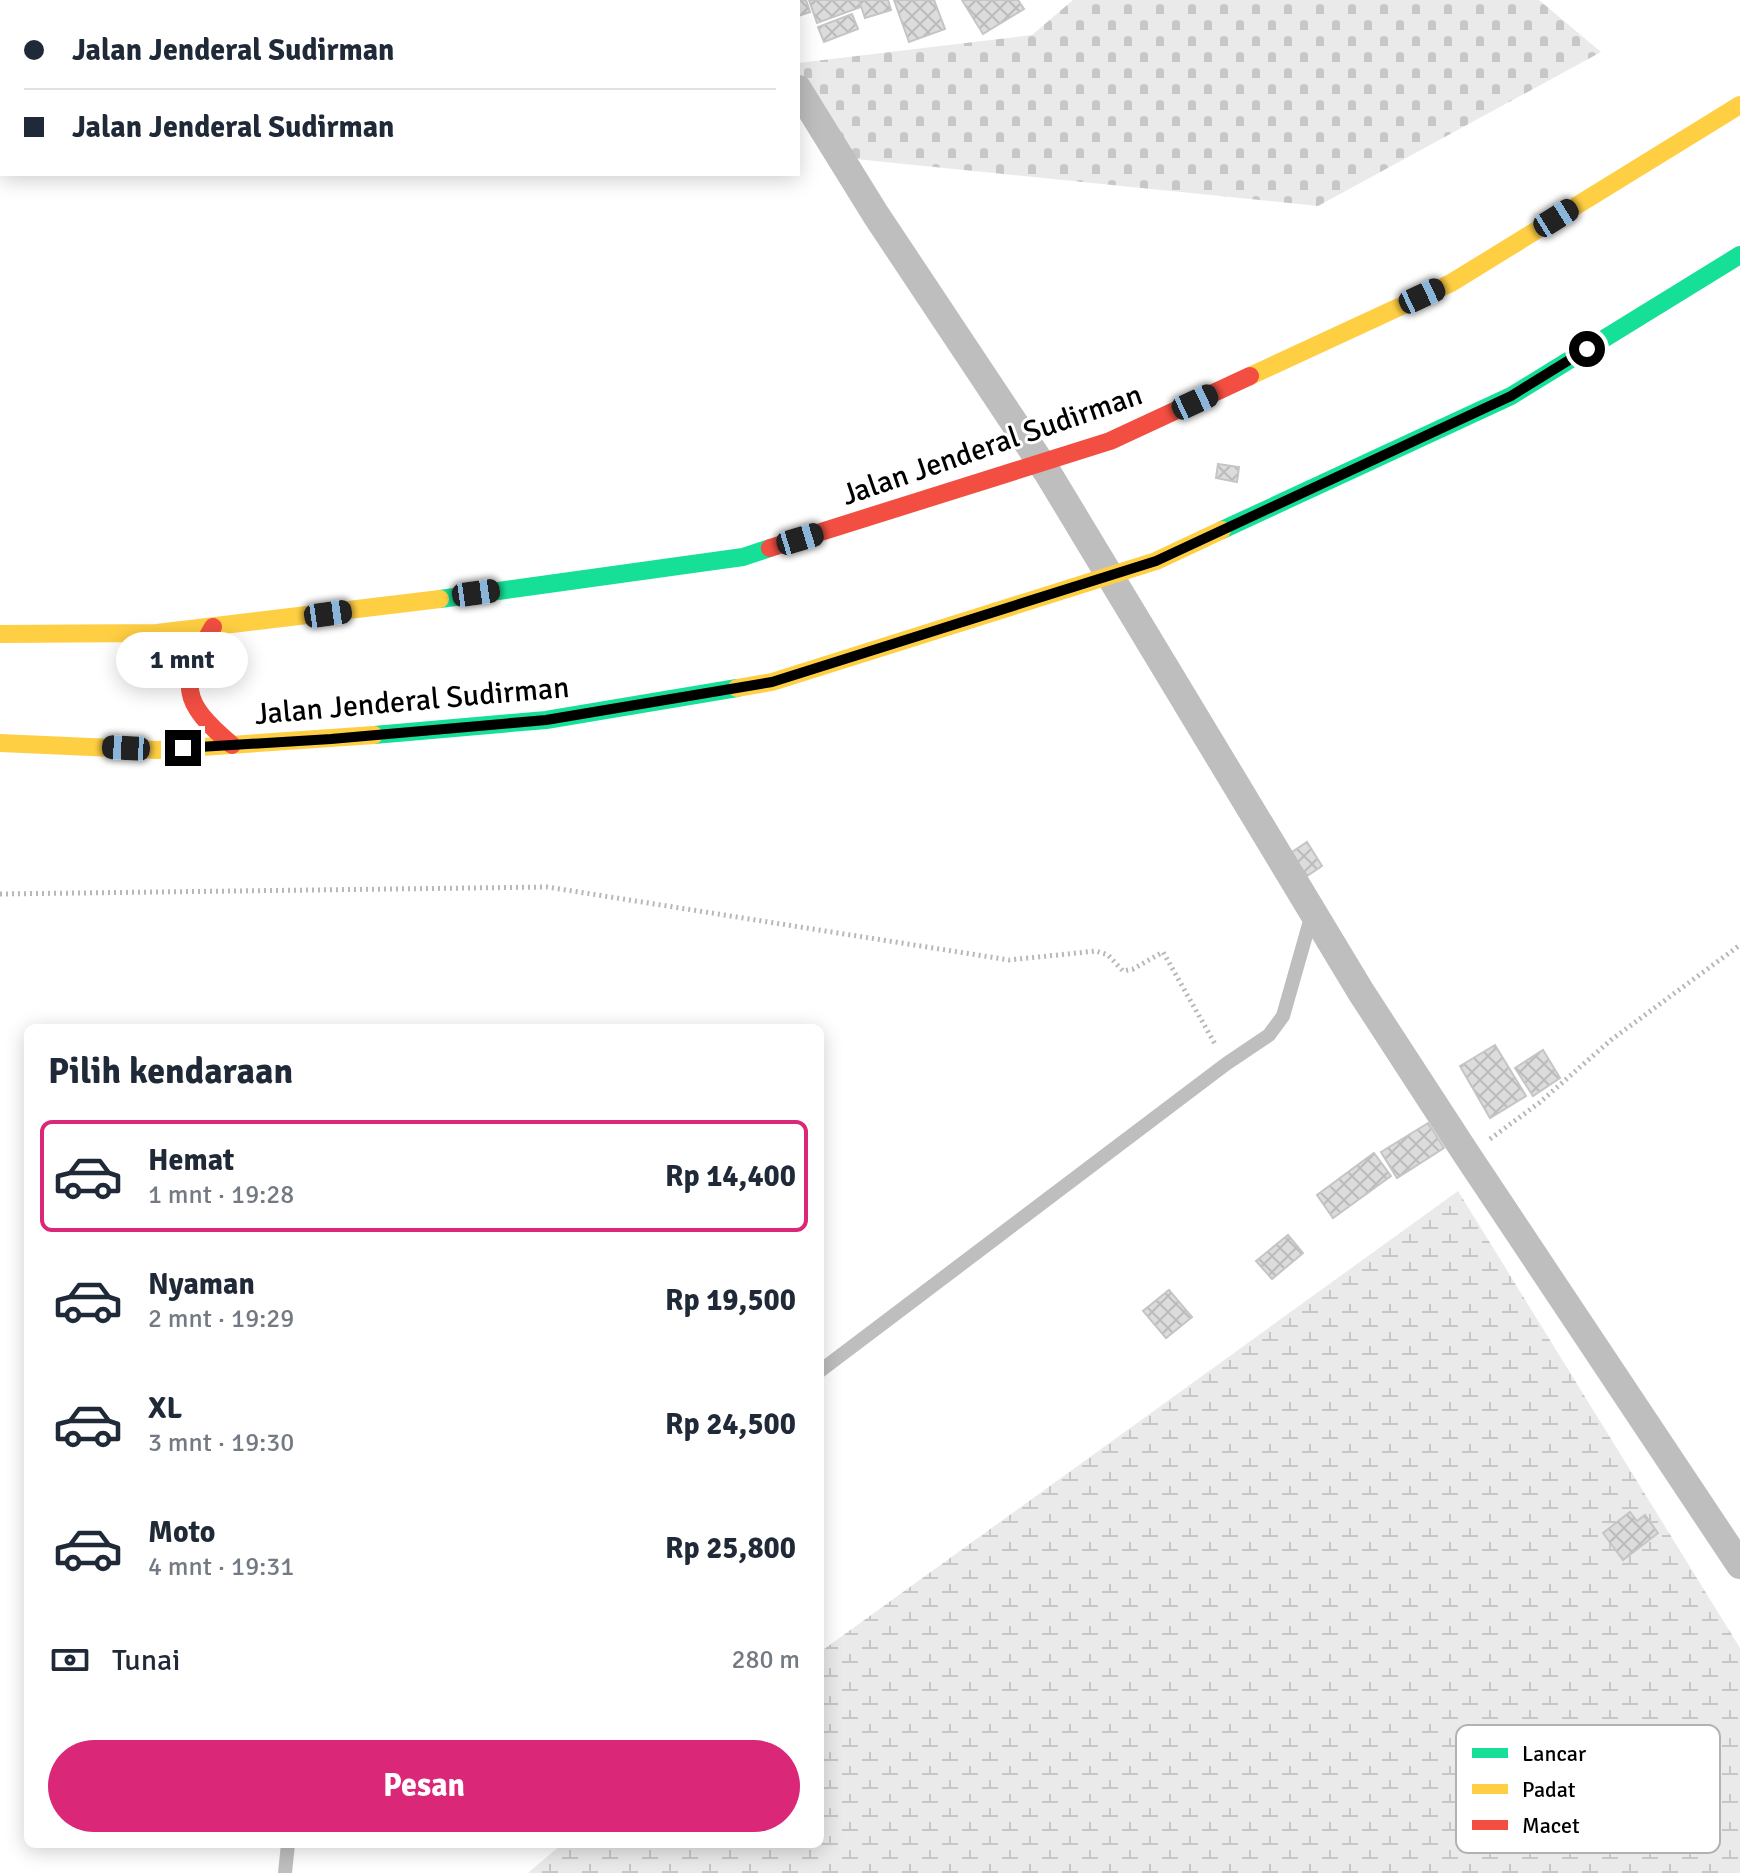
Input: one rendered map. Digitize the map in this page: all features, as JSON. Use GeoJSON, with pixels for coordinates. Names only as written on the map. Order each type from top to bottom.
{"type":"FeatureCollection","features":[{"type":"Feature","properties":{"kind":"main road","name":"Jalan Jenderal Sudirman"},"geometry":{"type":"LineString","coordinates":[[0,634],[157,633],[328,614],[743,557],[1110,441],[1451,283],[1740,105]]}},
{"type":"Feature","properties":{"kind":"main road","name":"Jalan Jenderal Sudirman"},"geometry":{"type":"LineString","coordinates":[[0,743],[158,750],[232,745],[546,720],[772,682],[1156,561],[1511,396],[1740,255]]}},
{"type":"Feature","properties":{"kind":"main road"},"geometry":{"type":"LineString","coordinates":[[213,627],[193,664],[189,693],[194,710],[201,719],[232,745]]}},
{"type":"Feature","properties":{"kind":"street"},"geometry":{"type":"LineString","coordinates":[[800,92],[876,215],[1049,475],[1361,992],[1740,1565]]}},
{"type":"Feature","properties":{"kind":"lane"},"geometry":{"type":"LineString","coordinates":[[824,1368],[1226,1064],[1269,1035],[1283,1016],[1314,910]]}},
{"type":"Feature","properties":{"kind":"lane"},"geometry":{"type":"LineString","coordinates":[[285,1873],[288,1848]]}},
{"type":"Feature","properties":{"kind":"path"},"geometry":{"type":"LineString","coordinates":[[0,894],[547,887],[1009,960],[1096,951],[1108,955],[1123,971],[1133,969],[1163,952],[1226,1064]]}},
{"type":"Feature","properties":{"kind":"path"},"geometry":{"type":"LineString","coordinates":[[1467,1155],[1539,1103],[1611,1040],[1740,945]]}},
{"type":"Feature","properties":{"kind":"green space"},"geometry":{"type":"Polygon","coordinates":[[[1073,0],[1539,0],[1601,52],[1318,206],[836,157],[800,89],[800,63],[1032,35],[1073,0]]]}},
{"type":"Feature","properties":{"kind":"green space"},"geometry":{"type":"Polygon","coordinates":[[[1458,1191],[1740,1648],[1740,1873],[528,1873],[557,1848],[824,1848],[824,1649],[1458,1191]]]}},
{"type":"Feature","properties":{"kind":"building"},"geometry":{"type":"Polygon","coordinates":[[[800,0],[806,0],[810,12],[800,15],[800,0]]]}},
{"type":"Feature","properties":{"kind":"building"},"geometry":{"type":"Polygon","coordinates":[[[809,0],[859,0],[861,7],[817,23],[809,0]]]}},
{"type":"Feature","properties":{"kind":"building"},"geometry":{"type":"Polygon","coordinates":[[[859,0],[888,0],[891,10],[865,18],[859,0]]]}},
{"type":"Feature","properties":{"kind":"building"},"geometry":{"type":"Polygon","coordinates":[[[894,0],[934,0],[945,29],[909,42],[894,0]]]}},
{"type":"Feature","properties":{"kind":"building"},"geometry":{"type":"Polygon","coordinates":[[[962,0],[1018,0],[1024,9],[983,34],[962,0]]]}},
{"type":"Feature","properties":{"kind":"building"},"geometry":{"type":"Polygon","coordinates":[[[852,14],[858,29],[824,42],[818,27],[852,14]]]}},
{"type":"Feature","properties":{"kind":"building"},"geometry":{"type":"Polygon","coordinates":[[[1218,464],[1239,467],[1237,482],[1216,478],[1218,464]]]}},
{"type":"Feature","properties":{"kind":"building"},"geometry":{"type":"Polygon","coordinates":[[[1307,842],[1322,866],[1304,878],[1289,854],[1307,842]]]}},
{"type":"Feature","properties":{"kind":"building"},"geometry":{"type":"Polygon","coordinates":[[[1495,1045],[1526,1096],[1490,1118],[1460,1066],[1495,1045]]]}},
{"type":"Feature","properties":{"kind":"building"},"geometry":{"type":"Polygon","coordinates":[[[1543,1050],[1560,1078],[1533,1096],[1515,1068],[1543,1050]]]}},
{"type":"Feature","properties":{"kind":"building"},"geometry":{"type":"Polygon","coordinates":[[[1428,1123],[1444,1148],[1397,1178],[1381,1152],[1428,1123]]]}},
{"type":"Feature","properties":{"kind":"building"},"geometry":{"type":"Polygon","coordinates":[[[1374,1153],[1391,1176],[1333,1218],[1317,1195],[1374,1153]]]}},
{"type":"Feature","properties":{"kind":"building"},"geometry":{"type":"Polygon","coordinates":[[[1288,1235],[1303,1253],[1272,1279],[1256,1261],[1288,1235]]]}},
{"type":"Feature","properties":{"kind":"building"},"geometry":{"type":"Polygon","coordinates":[[[1169,1290],[1192,1317],[1166,1338],[1143,1311],[1169,1290]]]}},
{"type":"Feature","properties":{"kind":"building"},"geometry":{"type":"Polygon","coordinates":[[[1630,1512],[1637,1521],[1645,1515],[1658,1533],[1623,1560],[1603,1533],[1630,1512]]]}},
{"type":"Feature","properties":{"kind":"traffic: fast"},"geometry":{"type":"LineString","coordinates":[[1222,530],[1511,396],[1740,255]]}},
{"type":"Feature","properties":{"kind":"traffic: fast"},"geometry":{"type":"LineString","coordinates":[[440,599],[743,557],[770,548]]}},
{"type":"Feature","properties":{"kind":"traffic: fast"},"geometry":{"type":"LineString","coordinates":[[374,735],[546,720],[737,688]]}},
{"type":"Feature","properties":{"kind":"traffic: slow"},"geometry":{"type":"LineString","coordinates":[[1250,376],[1451,283],[1740,105]]}},
{"type":"Feature","properties":{"kind":"traffic: slow"},"geometry":{"type":"LineString","coordinates":[[737,688],[772,682],[1156,561],[1222,530]]}},
{"type":"Feature","properties":{"kind":"traffic: slow"},"geometry":{"type":"LineString","coordinates":[[0,634],[157,633],[440,599]]}},
{"type":"Feature","properties":{"kind":"traffic: slow"},"geometry":{"type":"LineString","coordinates":[[0,743],[158,750],[374,735]]}},
{"type":"Feature","properties":{"kind":"traffic: jam"},"geometry":{"type":"LineString","coordinates":[[770,548],[1110,441],[1250,376]]}},
{"type":"Feature","properties":{"kind":"traffic: jam"},"geometry":{"type":"LineString","coordinates":[[213,627],[194,664],[190,691],[202,716],[232,745]]}},
{"type":"Feature","properties":{"kind":"route"},"geometry":{"type":"LineString","coordinates":[[183,748],[331,739],[546,720],[772,682],[1156,561],[1511,396],[1587,349]]}}]}
